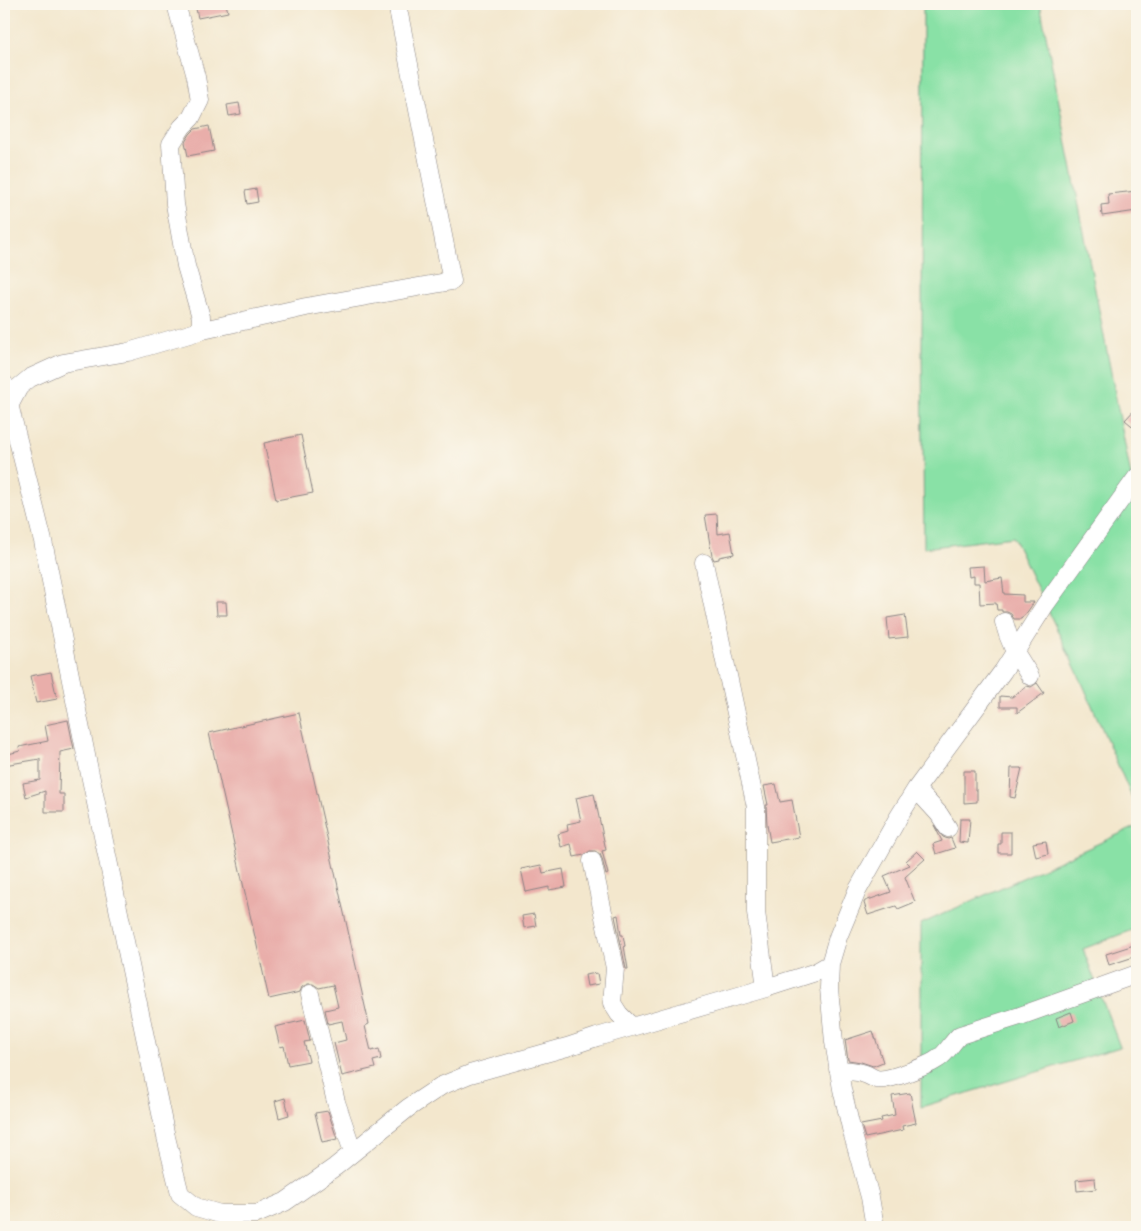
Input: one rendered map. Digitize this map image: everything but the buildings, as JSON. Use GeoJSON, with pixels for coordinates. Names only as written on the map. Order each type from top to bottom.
{"type":"FeatureCollection","features":[{"type":"Feature","properties":{"kind":"street"},"geometry":{"type":"LineString","coordinates":[[176,4],[196,77],[200,100],[192,118],[182,127],[171,144],[175,204],[186,266],[203,330]]}},
{"type":"Feature","properties":{"kind":"street"},"geometry":{"type":"LineString","coordinates":[[10,406],[19,387],[30,378],[63,363],[128,352],[203,330],[306,307],[452,281],[397,4]]}},
{"type":"Feature","properties":{"kind":"street"},"geometry":{"type":"LineString","coordinates":[[4,387],[44,541],[166,1137],[180,1194],[196,1207],[220,1214],[257,1214],[285,1202],[335,1167],[408,1108],[441,1086],[470,1074],[766,988],[816,972],[830,964]]}},
{"type":"Feature","properties":{"kind":"street"},"geometry":{"type":"LineString","coordinates":[[875,1227],[870,1198],[851,1128],[834,1042],[830,997],[830,964],[838,937],[857,891],[916,790],[1003,671],[1045,605],[1137,477]]}},
{"type":"Feature","properties":{"kind":"street"},"geometry":{"type":"LineString","coordinates":[[704,563],[756,807],[756,912],[766,988]]}},
{"type":"Feature","properties":{"kind":"street"},"geometry":{"type":"LineString","coordinates":[[1004,622],[1015,652],[1030,676]]}},
{"type":"Feature","properties":{"kind":"street"},"geometry":{"type":"LineString","coordinates":[[916,790],[939,814],[948,828]]}},
{"type":"Feature","properties":{"kind":"street"},"geometry":{"type":"LineString","coordinates":[[592,861],[615,968],[612,1003],[619,1014],[632,1027]]}},
{"type":"Feature","properties":{"kind":"street"},"geometry":{"type":"LineString","coordinates":[[838,1069],[865,1074],[876,1079],[883,1079],[909,1071],[940,1057],[960,1035],[1020,1016],[1137,974]]}},
{"type":"Feature","properties":{"kind":"street"},"geometry":{"type":"LineString","coordinates":[[310,994],[336,1102],[353,1152]]}},
{"type":"Feature","properties":{"kind":"green space"},"geometry":{"type":"Polygon","coordinates":[[[923,4],[1040,4],[1137,502],[1137,809],[1080,678],[1013,537],[924,548],[922,351],[923,4]]]}},
{"type":"Feature","properties":{"kind":"green space"},"geometry":{"type":"Polygon","coordinates":[[[1137,826],[1137,928],[1083,949],[1120,1047],[921,1107],[921,924],[1137,826]]]}}]}
